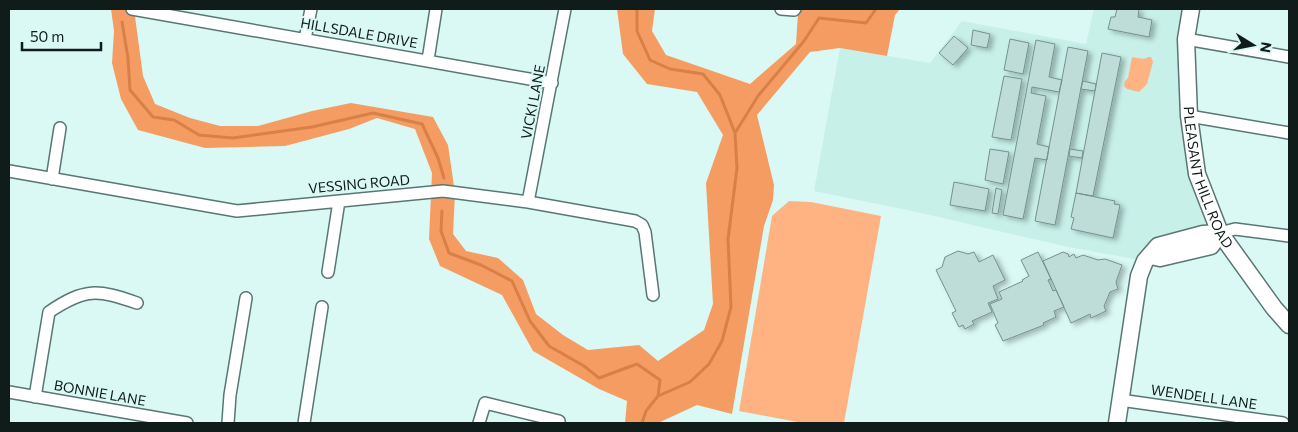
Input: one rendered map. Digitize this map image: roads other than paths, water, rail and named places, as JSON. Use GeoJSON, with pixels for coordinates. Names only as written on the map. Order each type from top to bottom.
{"type":"FeatureCollection","features":[{"type":"Feature","properties":{"kind":"street","name":"HILLSDALE DRIVE"},"geometry":{"type":"LineString","coordinates":[[132,9],[192,14],[305,39],[552,83]]}},
{"type":"Feature","properties":{"kind":"street"},"geometry":{"type":"LineString","coordinates":[[305,39],[311,9]]}},
{"type":"Feature","properties":{"kind":"street"},"geometry":{"type":"LineString","coordinates":[[428,60],[436,9]]}},
{"type":"Feature","properties":{"kind":"street","name":"VICKI LANE"},"geometry":{"type":"LineString","coordinates":[[528,202],[566,9]]}},
{"type":"Feature","properties":{"kind":"street"},"geometry":{"type":"LineString","coordinates":[[781,9],[795,9]]}},
{"type":"Feature","properties":{"kind":"street","name":"PLEASANT HILL ROAD"},"geometry":{"type":"LineString","coordinates":[[1191,9],[1186,39],[1189,116],[1197,174],[1220,233],[1274,308],[1289,325]]}},
{"type":"Feature","properties":{"kind":"street"},"geometry":{"type":"LineString","coordinates":[[1186,39],[1289,57]]}},
{"type":"Feature","properties":{"kind":"street"},"geometry":{"type":"LineString","coordinates":[[1189,116],[1289,133]]}},
{"type":"Feature","properties":{"kind":"street"},"geometry":{"type":"LineString","coordinates":[[52,179],[60,128]]}},
{"type":"Feature","properties":{"kind":"street","name":"VESSING ROAD"},"geometry":{"type":"LineString","coordinates":[[9,171],[237,211],[443,191],[528,202],[635,221],[642,224],[645,232],[652,295]]}},
{"type":"Feature","properties":{"kind":"street"},"geometry":{"type":"LineString","coordinates":[[328,272],[339,201]]}},
{"type":"Feature","properties":{"kind":"street"},"geometry":{"type":"LineString","coordinates":[[1117,423],[1139,276],[1145,261],[1151,256],[1160,258],[1211,246],[1220,233],[1235,229],[1289,236]]}},
{"type":"Feature","properties":{"kind":"street"},"geometry":{"type":"LineString","coordinates":[[35,397],[49,312],[67,300],[88,293],[109,294],[137,303]]}},
{"type":"Feature","properties":{"kind":"street"},"geometry":{"type":"LineString","coordinates":[[228,423],[246,298]]}},
{"type":"Feature","properties":{"kind":"street"},"geometry":{"type":"LineString","coordinates":[[304,423],[322,307]]}},
{"type":"Feature","properties":{"kind":"street","name":"BONNIE LANE"},"geometry":{"type":"LineString","coordinates":[[9,392],[187,423]]}},
{"type":"Feature","properties":{"kind":"street","name":"WENDELL LANE"},"geometry":{"type":"LineString","coordinates":[[1120,400],[1283,423]]}},
{"type":"Feature","properties":{"kind":"street"},"geometry":{"type":"LineString","coordinates":[[479,423],[485,403],[558,421]]}},
{"type":"Feature","properties":{"kind":"waterway"},"geometry":{"type":"LineString","coordinates":[[637,9],[637,31],[650,60],[670,69],[703,74],[720,95],[735,133],[737,168],[728,239],[731,307],[722,341],[709,364],[690,382],[658,396],[646,411],[642,423]]}},
{"type":"Feature","properties":{"kind":"waterway"},"geometry":{"type":"LineString","coordinates":[[735,133],[758,96],[804,41],[819,18],[866,23],[876,9]]}},
{"type":"Feature","properties":{"kind":"waterway"},"geometry":{"type":"LineString","coordinates":[[122,22],[128,58],[130,90],[153,117],[174,120],[199,135],[233,138],[312,127],[373,113],[422,124],[438,158],[444,178]]}},
{"type":"Feature","properties":{"kind":"waterway"},"geometry":{"type":"LineString","coordinates":[[442,211],[441,231],[449,253],[481,265],[512,281],[530,321],[549,346],[584,366],[599,378],[637,364],[660,380],[658,396]]}}]}
